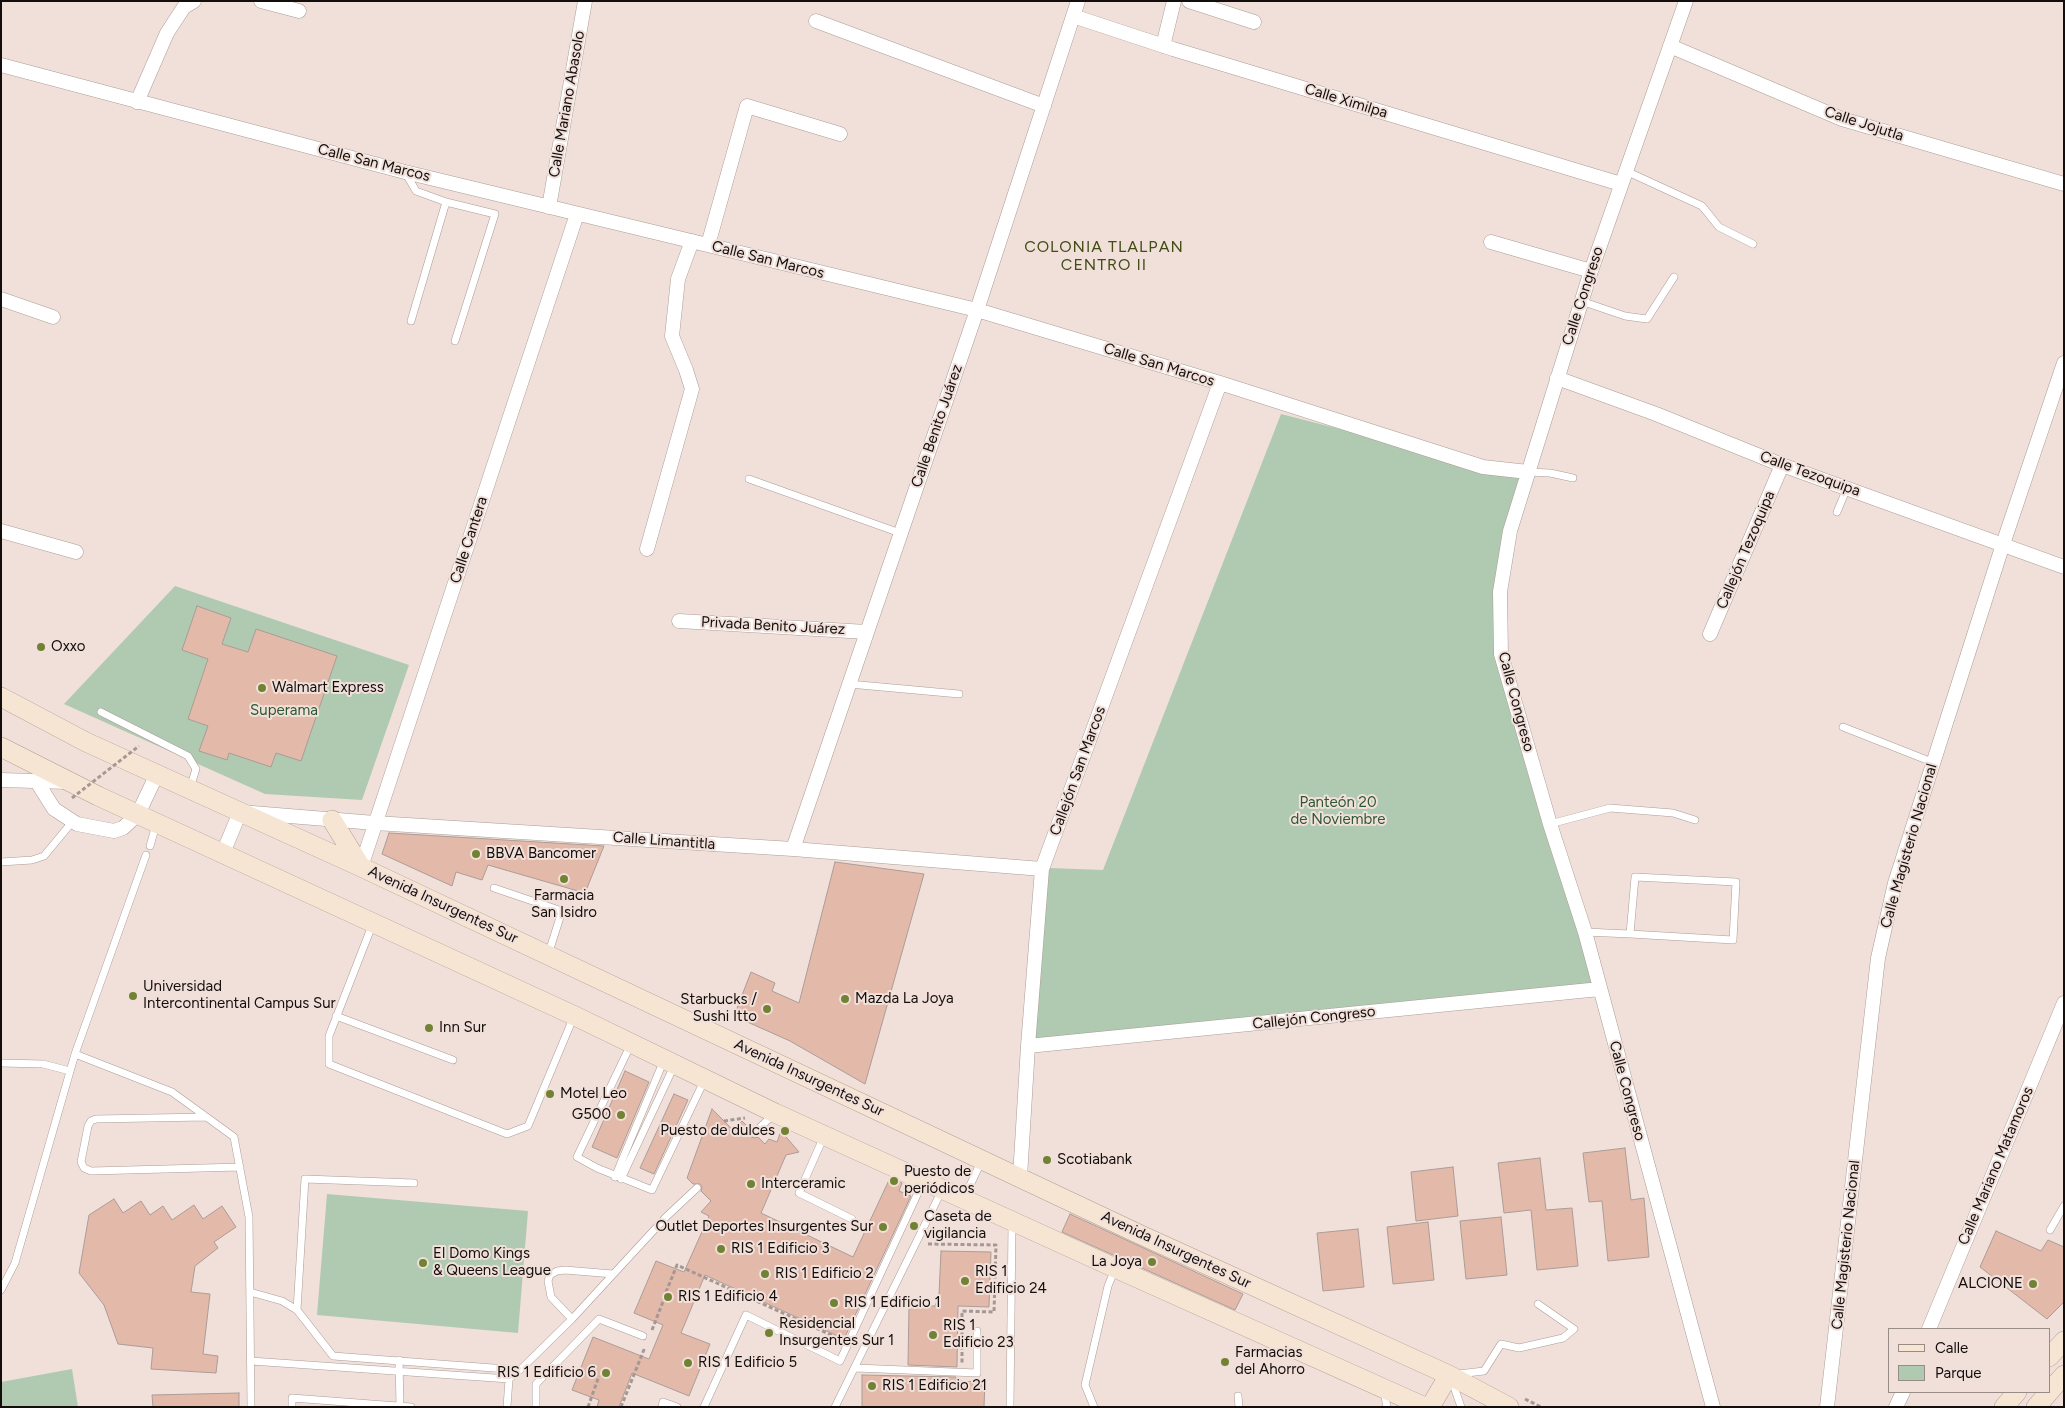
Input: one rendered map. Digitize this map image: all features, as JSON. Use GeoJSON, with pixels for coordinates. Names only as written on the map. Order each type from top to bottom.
{"type":"FeatureCollection","features":[{"type":"Feature","properties":{"kind":"main road","name":"Avenida Insurgentes Sur"},"geometry":{"type":"LineString","coordinates":[[1,697],[86,742],[361,867],[1141,1235],[1449,1375],[1514,1402]]}},
{"type":"Feature","properties":{"kind":"main road"},"geometry":{"type":"LineString","coordinates":[[1,747],[71,790],[138,814],[574,1016],[775,1113],[1425,1407]]}},
{"type":"Feature","properties":{"kind":"main road"},"geometry":{"type":"LineString","coordinates":[[332,820],[361,867]]}},
{"type":"Feature","properties":{"kind":"main road"},"geometry":{"type":"LineString","coordinates":[[2050,1356],[2064,1341]]}},
{"type":"Feature","properties":{"kind":"main road"},"geometry":{"type":"LineString","coordinates":[[1430,1407],[1449,1375]]}},
{"type":"Feature","properties":{"kind":"main road"},"geometry":{"type":"LineString","coordinates":[[2050,1391],[2064,1375]]}},
{"type":"Feature","properties":{"kind":"main road"},"geometry":{"type":"LineString","coordinates":[[2004,1407],[2016,1393]]}},
{"type":"Feature","properties":{"kind":"main road"},"geometry":{"type":"LineString","coordinates":[[2036,1407],[2048,1393]]}},
{"type":"Feature","properties":{"kind":"street"},"geometry":{"type":"LineString","coordinates":[[137,102],[167,33],[184,8],[194,1]]}},
{"type":"Feature","properties":{"kind":"street"},"geometry":{"type":"LineString","coordinates":[[261,1],[299,11]]}},
{"type":"Feature","properties":{"kind":"street","name":"Calle Mariano Abasolo"},"geometry":{"type":"LineString","coordinates":[[550,207],[585,1]]}},
{"type":"Feature","properties":{"kind":"street","name":"Calle Benito Juárez"},"geometry":{"type":"LineString","coordinates":[[793,849],[977,310],[1078,1]]}},
{"type":"Feature","properties":{"kind":"street"},"geometry":{"type":"LineString","coordinates":[[1163,46],[1174,1]]}},
{"type":"Feature","properties":{"kind":"street"},"geometry":{"type":"LineString","coordinates":[[1189,1],[1254,22]]}},
{"type":"Feature","properties":{"kind":"street","name":"Calle Congreso"},"geometry":{"type":"LineString","coordinates":[[1686,1],[1581,300],[1510,532],[1500,592],[1501,654],[1550,824],[1585,932],[1713,1407]]}},
{"type":"Feature","properties":{"kind":"street","name":"Calle Ximilpa"},"geometry":{"type":"LineString","coordinates":[[1073,16],[1163,46],[1623,178]]}},
{"type":"Feature","properties":{"kind":"street"},"geometry":{"type":"LineString","coordinates":[[816,21],[1044,106]]}},
{"type":"Feature","properties":{"kind":"street","name":"Calle Jojutla"},"geometry":{"type":"LineString","coordinates":[[1670,46],[1842,119],[2064,184]]}},
{"type":"Feature","properties":{"kind":"street","name":"Calle San Marcos"},"geometry":{"type":"LineString","coordinates":[[1,65],[405,172],[977,310],[1220,383],[1483,467],[1528,472]]}},
{"type":"Feature","properties":{"kind":"street"},"geometry":{"type":"LineString","coordinates":[[708,245],[747,106],[840,134]]}},
{"type":"Feature","properties":{"kind":"street","name":"Calle Cantera"},"geometry":{"type":"LineString","coordinates":[[361,867],[577,214]]}},
{"type":"Feature","properties":{"kind":"street"},"geometry":{"type":"LineString","coordinates":[[647,549],[692,389],[672,336],[678,279],[692,241]]}},
{"type":"Feature","properties":{"kind":"street"},"geometry":{"type":"LineString","coordinates":[[1491,242],[1591,271]]}},
{"type":"Feature","properties":{"kind":"street"},"geometry":{"type":"LineString","coordinates":[[1,299],[53,317]]}},
{"type":"Feature","properties":{"kind":"street","name":"Calle Magisterio Nacional"},"geometry":{"type":"LineString","coordinates":[[1827,1407],[1878,958],[1895,882],[1932,762],[2064,363]]}},
{"type":"Feature","properties":{"kind":"street","name":"Calle Tezoquipa"},"geometry":{"type":"LineString","coordinates":[[1557,378],[1656,414],[1782,465],[2064,567]]}},
{"type":"Feature","properties":{"kind":"street","name":"Callejón San Marcos"},"geometry":{"type":"LineString","coordinates":[[1020,1178],[1042,870],[1220,383]]}},
{"type":"Feature","properties":{"kind":"street","name":"Callejón Tezoquipa"},"geometry":{"type":"LineString","coordinates":[[1710,634],[1782,465]]}},
{"type":"Feature","properties":{"kind":"street"},"geometry":{"type":"LineString","coordinates":[[1,531],[76,552]]}},
{"type":"Feature","properties":{"kind":"street","name":"Privada Benito Juárez"},"geometry":{"type":"LineString","coordinates":[[679,621],[868,632]]}},
{"type":"Feature","properties":{"kind":"street"},"geometry":{"type":"LineString","coordinates":[[37,782],[54,809],[77,824],[114,831],[123,828],[138,814],[157,774]]}},
{"type":"Feature","properties":{"kind":"street"},"geometry":{"type":"LineString","coordinates":[[1,780],[37,782],[71,790]]}},
{"type":"Feature","properties":{"kind":"street"},"geometry":{"type":"LineString","coordinates":[[223,853],[240,812]]}},
{"type":"Feature","properties":{"kind":"street","name":"Calle Limantitla"},"geometry":{"type":"LineString","coordinates":[[240,812],[375,823],[793,849],[1042,870]]}},
{"type":"Feature","properties":{"kind":"street","name":"Callejón Congreso"},"geometry":{"type":"LineString","coordinates":[[1028,1046],[1600,990]]}},
{"type":"Feature","properties":{"kind":"street","name":"Calle Mariano Matamoros"},"geometry":{"type":"LineString","coordinates":[[1929,1328],[2064,1003]]}},
{"type":"Feature","properties":{"kind":"street"},"geometry":{"type":"LineString","coordinates":[[1896,1407],[1903,1393]]}},
{"type":"Feature","properties":{"kind":"lane"},"geometry":{"type":"LineString","coordinates":[[405,172],[416,191],[446,202],[495,214],[455,342]]}},
{"type":"Feature","properties":{"kind":"lane"},"geometry":{"type":"LineString","coordinates":[[1623,178],[1702,206],[1719,227],[1753,244]]}},
{"type":"Feature","properties":{"kind":"lane"},"geometry":{"type":"LineString","coordinates":[[410,321],[446,202]]}},
{"type":"Feature","properties":{"kind":"lane"},"geometry":{"type":"LineString","coordinates":[[1581,300],[1625,316],[1647,318],[1674,277]]}},
{"type":"Feature","properties":{"kind":"lane"},"geometry":{"type":"LineString","coordinates":[[1528,472],[1550,472],[1574,478]]}},
{"type":"Feature","properties":{"kind":"lane"},"geometry":{"type":"LineString","coordinates":[[749,479],[900,533]]}},
{"type":"Feature","properties":{"kind":"lane"},"geometry":{"type":"LineString","coordinates":[[1837,512],[1847,488]]}},
{"type":"Feature","properties":{"kind":"lane"},"geometry":{"type":"LineString","coordinates":[[849,684],[959,694]]}},
{"type":"Feature","properties":{"kind":"lane"},"geometry":{"type":"LineString","coordinates":[[101,712],[188,756],[196,769],[190,789]]}},
{"type":"Feature","properties":{"kind":"lane"},"geometry":{"type":"LineString","coordinates":[[1843,727],[1932,762]]}},
{"type":"Feature","properties":{"kind":"lane"},"geometry":{"type":"LineString","coordinates":[[1550,824],[1610,808],[1673,812],[1696,820]]}},
{"type":"Feature","properties":{"kind":"lane"},"geometry":{"type":"LineString","coordinates":[[1,862],[32,860],[44,856],[73,821]]}},
{"type":"Feature","properties":{"kind":"lane"},"geometry":{"type":"LineString","coordinates":[[150,846],[156,823]]}},
{"type":"Feature","properties":{"kind":"lane"},"geometry":{"type":"LineString","coordinates":[[1,1290],[15,1262],[75,1054],[146,855]]}},
{"type":"Feature","properties":{"kind":"lane"},"geometry":{"type":"LineString","coordinates":[[1585,932],[1733,940],[1736,882],[1635,877],[1630,934]]}},
{"type":"Feature","properties":{"kind":"lane"},"geometry":{"type":"LineString","coordinates":[[494,888],[562,911],[548,955]]}},
{"type":"Feature","properties":{"kind":"lane"},"geometry":{"type":"LineString","coordinates":[[373,923],[329,1036],[330,1064],[507,1134],[528,1126],[574,1016]]}},
{"type":"Feature","properties":{"kind":"lane"},"geometry":{"type":"LineString","coordinates":[[336,1016],[453,1060]]}},
{"type":"Feature","properties":{"kind":"lane"},"geometry":{"type":"LineString","coordinates":[[631,1044],[577,1157],[618,1178],[652,1190],[704,1080]]}},
{"type":"Feature","properties":{"kind":"lane"},"geometry":{"type":"LineString","coordinates":[[75,1054],[172,1092],[234,1137],[249,1217],[251,1407]]}},
{"type":"Feature","properties":{"kind":"lane"},"geometry":{"type":"LineString","coordinates":[[1,1063],[43,1064],[70,1070]]}},
{"type":"Feature","properties":{"kind":"lane"},"geometry":{"type":"LineString","coordinates":[[618,1178],[669,1063]]}},
{"type":"Feature","properties":{"kind":"lane"},"geometry":{"type":"LineString","coordinates":[[618,1178],[669,1063]]}},
{"type":"Feature","properties":{"kind":"lane"},"geometry":{"type":"LineString","coordinates":[[754,1133],[775,1113]]}},
{"type":"Feature","properties":{"kind":"lane"},"geometry":{"type":"LineString","coordinates":[[206,1117],[96,1119],[91,1121],[88,1126],[81,1162],[84,1168],[91,1171],[240,1167]]}},
{"type":"Feature","properties":{"kind":"lane"},"geometry":{"type":"LineString","coordinates":[[825,1135],[798,1193],[852,1219]]}},
{"type":"Feature","properties":{"kind":"lane"},"geometry":{"type":"LineString","coordinates":[[964,1198],[982,1160]]}},
{"type":"Feature","properties":{"kind":"lane"},"geometry":{"type":"LineString","coordinates":[[297,1310],[305,1179],[414,1183]]}},
{"type":"Feature","properties":{"kind":"lane"},"geometry":{"type":"LineString","coordinates":[[704,1407],[746,1315],[840,1361],[924,1180]]}},
{"type":"Feature","properties":{"kind":"lane"},"geometry":{"type":"LineString","coordinates":[[251,1361],[509,1379],[572,1319],[666,1217],[697,1188]]}},
{"type":"Feature","properties":{"kind":"lane"},"geometry":{"type":"LineString","coordinates":[[835,1407],[856,1368],[943,1188]]}},
{"type":"Feature","properties":{"kind":"lane"},"geometry":{"type":"LineString","coordinates":[[2050,1230],[2064,1206]]}},
{"type":"Feature","properties":{"kind":"lane"},"geometry":{"type":"LineString","coordinates":[[1010,1407],[1012,1220]]}},
{"type":"Feature","properties":{"kind":"lane"},"geometry":{"type":"LineString","coordinates":[[1094,1407],[1085,1385],[1108,1286],[1115,1268]]}},
{"type":"Feature","properties":{"kind":"lane"},"geometry":{"type":"LineString","coordinates":[[572,1319],[551,1296],[548,1281],[550,1275],[557,1271],[565,1270],[613,1274]]}},
{"type":"Feature","properties":{"kind":"lane"},"geometry":{"type":"LineString","coordinates":[[250,1292],[282,1301],[297,1310],[333,1356],[333,1366]]}},
{"type":"Feature","properties":{"kind":"lane"},"geometry":{"type":"LineString","coordinates":[[1461,1407],[1457,1392],[1449,1375],[1484,1371],[1500,1344],[1518,1348],[1563,1338],[1574,1330],[1538,1304]]}},
{"type":"Feature","properties":{"kind":"lane"},"geometry":{"type":"LineString","coordinates":[[536,1407],[536,1384],[599,1319],[646,1336]]}},
{"type":"Feature","properties":{"kind":"lane"},"geometry":{"type":"LineString","coordinates":[[856,1368],[977,1373],[977,1331]]}},
{"type":"Feature","properties":{"kind":"lane"},"geometry":{"type":"LineString","coordinates":[[333,1356],[520,1370]]}},
{"type":"Feature","properties":{"kind":"lane"},"geometry":{"type":"LineString","coordinates":[[399,1360],[400,1406]]}},
{"type":"Feature","properties":{"kind":"lane"},"geometry":{"type":"LineString","coordinates":[[507,1407],[509,1379]]}},
{"type":"Feature","properties":{"kind":"lane"},"geometry":{"type":"LineString","coordinates":[[1383,1387],[1387,1407]]}},
{"type":"Feature","properties":{"kind":"lane"},"geometry":{"type":"LineString","coordinates":[[1238,1396],[1239,1407]]}},
{"type":"Feature","properties":{"kind":"lane"},"geometry":{"type":"LineString","coordinates":[[292,1407],[292,1398],[411,1407]]}},
{"type":"Feature","properties":{"kind":"lane"},"geometry":{"type":"LineString","coordinates":[[662,1407],[663,1402],[677,1407]]}},
{"type":"Feature","properties":{"kind":"path"},"geometry":{"type":"LineString","coordinates":[[71,790],[139,746]]}},
{"type":"Feature","properties":{"kind":"path"},"geometry":{"type":"LineString","coordinates":[[646,1336],[664,1299]]}},
{"type":"Feature","properties":{"kind":"path"},"geometry":{"type":"LineString","coordinates":[[621,1407],[646,1344]]}},
{"type":"Feature","properties":{"kind":"path"},"geometry":{"type":"LineString","coordinates":[[588,1407],[599,1376]]}},
{"type":"Feature","properties":{"kind":"path"},"geometry":{"type":"LineString","coordinates":[[1514,1402],[1541,1407]]}},
{"type":"Feature","properties":{"kind":"green space","name":"Panteón 20 de Noviembre"},"geometry":{"type":"Polygon","coordinates":[[[1281,414],[1527,477],[1509,535],[1500,656],[1597,986],[1034,1041],[1049,868],[1103,870],[1281,414]]]}},
{"type":"Feature","properties":{"kind":"green space","name":"Superama"},"geometry":{"type":"Polygon","coordinates":[[[175,586],[409,665],[362,800],[265,794],[64,704],[175,586]]]}},
{"type":"Feature","properties":{"kind":"green space","name":"El Domo Kings & Queens League"},"geometry":{"type":"Polygon","coordinates":[[[327,1194],[528,1211],[518,1333],[317,1315],[327,1194]]]}},
{"type":"Feature","properties":{"kind":"green space"},"geometry":{"type":"Polygon","coordinates":[[[72,1369],[78,1407],[1,1407],[1,1382],[72,1369]]]}},
{"type":"Feature","properties":{"kind":"building","name":"Walmart Express"},"geometry":{"type":"Polygon","coordinates":[[[197,606],[231,618],[222,644],[248,652],[256,629],[337,656],[301,761],[276,753],[271,767],[229,753],[227,760],[199,751],[208,726],[188,719],[208,659],[182,650],[197,606]]]}},
{"type":"Feature","properties":{"kind":"building"},"geometry":{"type":"Polygon","coordinates":[[[389,833],[604,846],[585,893],[488,865],[482,880],[456,872],[452,886],[382,854],[389,833]]]}},
{"type":"Feature","properties":{"kind":"building","name":"Mazda La Joya"},"geometry":{"type":"Polygon","coordinates":[[[835,862],[924,874],[865,1084],[790,1041],[734,1016],[751,972],[775,983],[772,991],[799,1003],[835,862]]]}},
{"type":"Feature","properties":{"kind":"building","name":"G500"},"geometry":{"type":"Polygon","coordinates":[[[625,1071],[649,1082],[617,1158],[592,1147],[625,1071]]]}},
{"type":"Feature","properties":{"kind":"building","name":"G500"},"geometry":{"type":"Polygon","coordinates":[[[674,1094],[688,1100],[654,1174],[640,1168],[674,1094]]]}},
{"type":"Feature","properties":{"kind":"building"},"geometry":{"type":"Polygon","coordinates":[[[712,1109],[733,1130],[742,1121],[750,1129],[749,1134],[751,1137],[758,1137],[765,1144],[769,1139],[777,1142],[781,1131],[799,1152],[786,1155],[761,1213],[853,1257],[890,1178],[902,1183],[899,1191],[911,1196],[844,1339],[705,1275],[681,1333],[710,1344],[689,1396],[632,1373],[619,1407],[597,1407],[599,1400],[572,1390],[593,1337],[649,1359],[663,1325],[634,1313],[656,1261],[684,1272],[709,1216],[701,1212],[711,1201],[701,1191],[702,1187],[700,1184],[693,1184],[687,1178],[712,1109]]]}},
{"type":"Feature","properties":{"kind":"building"},"geometry":{"type":"Polygon","coordinates":[[[1625,1148],[1631,1200],[1644,1198],[1649,1257],[1608,1261],[1602,1201],[1589,1202],[1583,1153],[1625,1148]]]}},
{"type":"Feature","properties":{"kind":"building"},"geometry":{"type":"Polygon","coordinates":[[[1540,1158],[1546,1210],[1572,1208],[1578,1266],[1537,1270],[1531,1210],[1504,1213],[1498,1163],[1540,1158]]]}},
{"type":"Feature","properties":{"kind":"building"},"geometry":{"type":"Polygon","coordinates":[[[1453,1167],[1458,1216],[1416,1221],[1411,1172],[1453,1167]]]}},
{"type":"Feature","properties":{"kind":"building"},"geometry":{"type":"Polygon","coordinates":[[[114,1199],[123,1213],[141,1201],[150,1215],[163,1206],[172,1220],[194,1205],[203,1219],[222,1206],[236,1227],[214,1242],[218,1248],[195,1266],[191,1292],[210,1294],[203,1354],[218,1356],[216,1373],[151,1369],[153,1348],[118,1344],[104,1305],[79,1273],[89,1215],[114,1199]]]}},
{"type":"Feature","properties":{"kind":"building"},"geometry":{"type":"Polygon","coordinates":[[[1070,1214],[1243,1294],[1235,1310],[1062,1232],[1070,1214]]]}},
{"type":"Feature","properties":{"kind":"building"},"geometry":{"type":"Polygon","coordinates":[[[1501,1217],[1507,1275],[1466,1279],[1460,1221],[1501,1217]]]}},
{"type":"Feature","properties":{"kind":"building"},"geometry":{"type":"Polygon","coordinates":[[[1428,1222],[1434,1280],[1393,1284],[1387,1227],[1428,1222]]]}},
{"type":"Feature","properties":{"kind":"building"},"geometry":{"type":"Polygon","coordinates":[[[1358,1229],[1364,1287],[1323,1291],[1317,1233],[1358,1229]]]}},
{"type":"Feature","properties":{"kind":"building","name":"ALCIONE"},"geometry":{"type":"Polygon","coordinates":[[[1996,1231],[2041,1251],[2048,1240],[2064,1247],[2064,1302],[2047,1319],[1980,1267],[1996,1231]]]}},
{"type":"Feature","properties":{"kind":"building"},"geometry":{"type":"Polygon","coordinates":[[[941,1251],[991,1252],[989,1307],[958,1306],[957,1367],[908,1365],[909,1306],[935,1306],[939,1295],[941,1251]]]}},
{"type":"Feature","properties":{"kind":"building"},"geometry":{"type":"Polygon","coordinates":[[[862,1375],[956,1377],[956,1381],[985,1382],[984,1407],[862,1407],[862,1375]]]}},
{"type":"Feature","properties":{"kind":"building"},"geometry":{"type":"Polygon","coordinates":[[[239,1393],[239,1407],[153,1407],[152,1395],[239,1393]]]}},
{"type":"Feature","properties":{"kind":"place","name":"Oxxo"},"geometry":{"type":"Point","coordinates":[41,647]}},
{"type":"Feature","properties":{"kind":"place","name":"Walmart Express"},"geometry":{"type":"Point","coordinates":[262,688]}},
{"type":"Feature","properties":{"kind":"place","name":"BBVA Bancomer"},"geometry":{"type":"Point","coordinates":[476,854]}},
{"type":"Feature","properties":{"kind":"place","name":"Farmacia San Isidro"},"geometry":{"type":"Point","coordinates":[564,879]}},
{"type":"Feature","properties":{"kind":"place","name":"Universidad Intercontinental Campus Sur"},"geometry":{"type":"Point","coordinates":[133,996]}},
{"type":"Feature","properties":{"kind":"place","name":"Mazda La Joya"},"geometry":{"type":"Point","coordinates":[845,999]}},
{"type":"Feature","properties":{"kind":"place","name":"Starbucks / Sushi Itto"},"geometry":{"type":"Point","coordinates":[767,1009]}},
{"type":"Feature","properties":{"kind":"place","name":"Inn Sur"},"geometry":{"type":"Point","coordinates":[429,1028]}},
{"type":"Feature","properties":{"kind":"place","name":"Motel Leo"},"geometry":{"type":"Point","coordinates":[550,1094]}},
{"type":"Feature","properties":{"kind":"place","name":"G500"},"geometry":{"type":"Point","coordinates":[621,1115]}},
{"type":"Feature","properties":{"kind":"place","name":"Puesto de dulces"},"geometry":{"type":"Point","coordinates":[785,1131]}},
{"type":"Feature","properties":{"kind":"place","name":"Scotiabank"},"geometry":{"type":"Point","coordinates":[1047,1160]}},
{"type":"Feature","properties":{"kind":"place","name":"Puesto de periódicos"},"geometry":{"type":"Point","coordinates":[894,1181]}},
{"type":"Feature","properties":{"kind":"place","name":"Interceramic"},"geometry":{"type":"Point","coordinates":[751,1184]}},
{"type":"Feature","properties":{"kind":"place","name":"Caseta de vigilancia"},"geometry":{"type":"Point","coordinates":[914,1226]}},
{"type":"Feature","properties":{"kind":"place","name":"Outlet Deportes Insurgentes Sur"},"geometry":{"type":"Point","coordinates":[883,1227]}},
{"type":"Feature","properties":{"kind":"place","name":"RIS 1 Edificio 3"},"geometry":{"type":"Point","coordinates":[721,1249]}},
{"type":"Feature","properties":{"kind":"place","name":"La Joya"},"geometry":{"type":"Point","coordinates":[1152,1262]}},
{"type":"Feature","properties":{"kind":"place","name":"El Domo Kings & Queens League"},"geometry":{"type":"Point","coordinates":[423,1263]}},
{"type":"Feature","properties":{"kind":"place","name":"RIS 1 Edificio 2"},"geometry":{"type":"Point","coordinates":[765,1274]}},
{"type":"Feature","properties":{"kind":"place","name":"RIS 1 Edificio 24"},"geometry":{"type":"Point","coordinates":[965,1281]}},
{"type":"Feature","properties":{"kind":"place","name":"ALCIONE"},"geometry":{"type":"Point","coordinates":[2033,1284]}},
{"type":"Feature","properties":{"kind":"place","name":"RIS 1 Edificio 4"},"geometry":{"type":"Point","coordinates":[668,1297]}},
{"type":"Feature","properties":{"kind":"place","name":"RIS 1 Edificio 1"},"geometry":{"type":"Point","coordinates":[834,1303]}},
{"type":"Feature","properties":{"kind":"place","name":"Residencial Insurgentes Sur 1"},"geometry":{"type":"Point","coordinates":[769,1333]}},
{"type":"Feature","properties":{"kind":"place","name":"RIS 1 Edificio 23"},"geometry":{"type":"Point","coordinates":[933,1335]}},
{"type":"Feature","properties":{"kind":"place","name":"Farmacias del Ahorro"},"geometry":{"type":"Point","coordinates":[1225,1362]}},
{"type":"Feature","properties":{"kind":"place","name":"RIS 1 Edificio 5"},"geometry":{"type":"Point","coordinates":[688,1363]}},
{"type":"Feature","properties":{"kind":"place","name":"RIS 1 Edificio 6"},"geometry":{"type":"Point","coordinates":[606,1373]}},
{"type":"Feature","properties":{"kind":"place","name":"RIS 1 Edificio 21"},"geometry":{"type":"Point","coordinates":[872,1386]}},
{"type":"Feature","properties":{"kind":"district","name":"COLONIA TLALPAN CENTRO II"},"geometry":{"type":"Point","coordinates":[1104,256]}}]}
